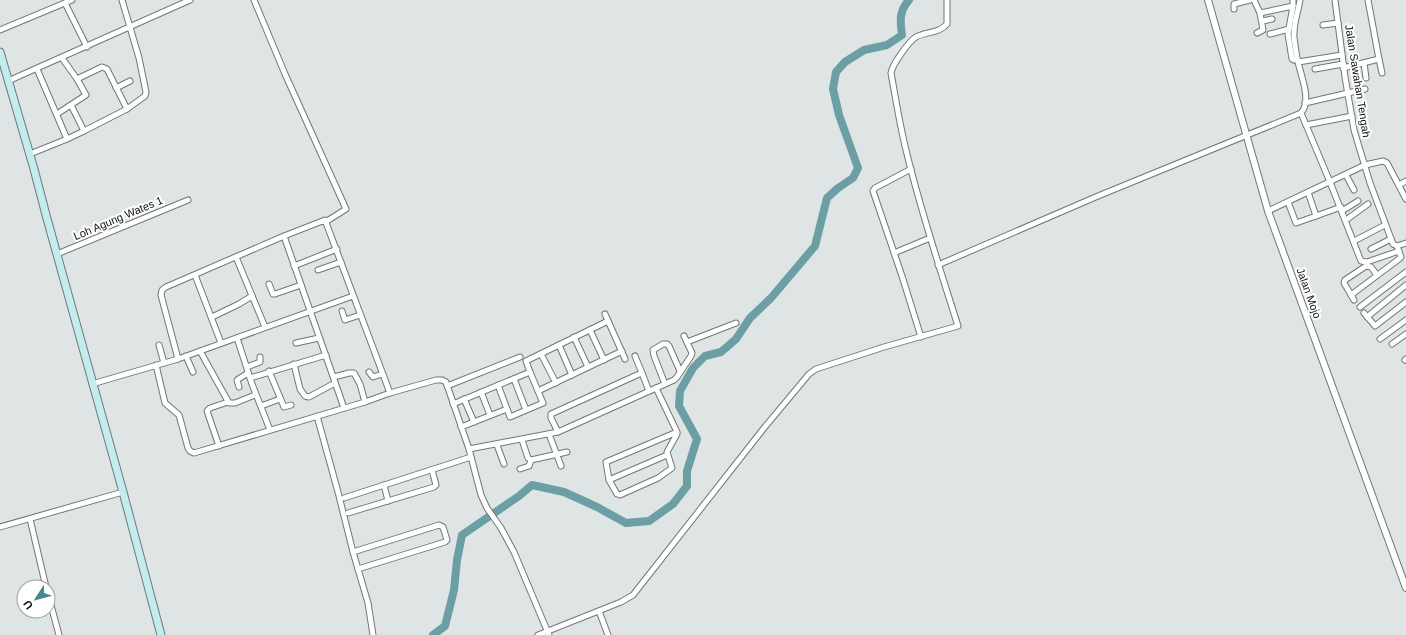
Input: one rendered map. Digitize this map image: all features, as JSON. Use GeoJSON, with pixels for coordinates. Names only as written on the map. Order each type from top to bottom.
{"type":"FeatureCollection","features":[{"type":"Feature","properties":{"kind":"main road"},"geometry":{"type":"LineString","coordinates":[[0,52],[30,154],[92,384],[123,492],[159,634]]}},
{"type":"Feature","properties":{"kind":"street"},"geometry":{"type":"LineString","coordinates":[[0,30],[72,0]]}},
{"type":"Feature","properties":{"kind":"street"},"geometry":{"type":"LineString","coordinates":[[30,154],[68,140],[127,109],[142,99],[146,94],[139,58],[122,0]]}},
{"type":"Feature","properties":{"kind":"street"},"geometry":{"type":"LineString","coordinates":[[8,81],[38,69],[190,0]]}},
{"type":"Feature","properties":{"kind":"street"},"geometry":{"type":"LineString","coordinates":[[178,359],[161,293],[162,290],[284,236],[323,220],[326,221],[346,209],[285,74],[254,0]]}},
{"type":"Feature","properties":{"kind":"street"},"geometry":{"type":"LineString","coordinates":[[538,635],[548,633],[621,602],[637,591],[764,428],[809,374],[816,369],[847,359],[958,326],[940,264],[930,238],[911,169],[893,86],[892,69],[913,40],[921,35],[938,31],[945,26],[948,21],[946,8],[947,0]]}},
{"type":"Feature","properties":{"kind":"street","name":"Jalan Mojo"},"geometry":{"type":"LineString","coordinates":[[1208,0],[1268,211],[1406,588]]}},
{"type":"Feature","properties":{"kind":"street"},"geometry":{"type":"LineString","coordinates":[[1234,9],[1234,4],[1250,0]]}},
{"type":"Feature","properties":{"kind":"street"},"geometry":{"type":"LineString","coordinates":[[1254,0],[1263,21],[1263,30],[1257,33]]}},
{"type":"Feature","properties":{"kind":"street"},"geometry":{"type":"LineString","coordinates":[[940,264],[1098,196],[1301,113],[1305,108],[1305,103],[1303,81],[1297,60],[1294,32],[1300,0]]}},
{"type":"Feature","properties":{"kind":"street","name":"Jalan Sawahan Tengah"},"geometry":{"type":"LineString","coordinates":[[1335,0],[1347,93],[1357,141],[1385,224],[1391,239],[1398,248]]}},
{"type":"Feature","properties":{"kind":"street"},"geometry":{"type":"LineString","coordinates":[[1368,0],[1382,73]]}},
{"type":"Feature","properties":{"kind":"street"},"geometry":{"type":"LineString","coordinates":[[65,3],[87,47]]}},
{"type":"Feature","properties":{"kind":"street"},"geometry":{"type":"LineString","coordinates":[[1260,13],[1293,3],[1288,40],[1292,59],[1297,60],[1342,55]]}},
{"type":"Feature","properties":{"kind":"street"},"geometry":{"type":"LineString","coordinates":[[1263,21],[1272,19]]}},
{"type":"Feature","properties":{"kind":"street"},"geometry":{"type":"LineString","coordinates":[[1323,25],[1338,23]]}},
{"type":"Feature","properties":{"kind":"street"},"geometry":{"type":"LineString","coordinates":[[1270,34],[1289,29]]}},
{"type":"Feature","properties":{"kind":"street"},"geometry":{"type":"LineString","coordinates":[[57,114],[86,96],[77,79],[62,58]]}},
{"type":"Feature","properties":{"kind":"street"},"geometry":{"type":"LineString","coordinates":[[1315,69],[1364,63],[1379,59]]}},
{"type":"Feature","properties":{"kind":"street"},"geometry":{"type":"LineString","coordinates":[[1364,63],[1366,78]]}},
{"type":"Feature","properties":{"kind":"street"},"geometry":{"type":"LineString","coordinates":[[77,79],[104,67],[107,69],[127,109]]}},
{"type":"Feature","properties":{"kind":"street"},"geometry":{"type":"LineString","coordinates":[[38,69],[68,140]]}},
{"type":"Feature","properties":{"kind":"street"},"geometry":{"type":"LineString","coordinates":[[116,88],[130,81]]}},
{"type":"Feature","properties":{"kind":"street"},"geometry":{"type":"LineString","coordinates":[[1305,103],[1365,89]]}},
{"type":"Feature","properties":{"kind":"street"},"geometry":{"type":"LineString","coordinates":[[71,105],[84,131]]}},
{"type":"Feature","properties":{"kind":"street"},"geometry":{"type":"LineString","coordinates":[[1301,113],[1342,209],[1360,259],[1363,262],[1367,262],[1406,243]]}},
{"type":"Feature","properties":{"kind":"street"},"geometry":{"type":"LineString","coordinates":[[1306,125],[1352,116]]}},
{"type":"Feature","properties":{"kind":"street"},"geometry":{"type":"LineString","coordinates":[[1268,211],[1365,165],[1377,162],[1386,162],[1406,199]]}},
{"type":"Feature","properties":{"kind":"street"},"geometry":{"type":"LineString","coordinates":[[911,169],[875,188],[873,191],[921,337]]}},
{"type":"Feature","properties":{"kind":"street"},"geometry":{"type":"LineString","coordinates":[[1346,174],[1354,190]]}},
{"type":"Feature","properties":{"kind":"street"},"geometry":{"type":"LineString","coordinates":[[1399,185],[1406,181]]}},
{"type":"Feature","properties":{"kind":"street"},"geometry":{"type":"LineString","coordinates":[[1308,192],[1316,216]]}},
{"type":"Feature","properties":{"kind":"street","name":"Loh Agung Wates 1"},"geometry":{"type":"LineString","coordinates":[[57,254],[188,200]]}},
{"type":"Feature","properties":{"kind":"street"},"geometry":{"type":"LineString","coordinates":[[1288,202],[1296,223],[1342,209],[1358,201]]}},
{"type":"Feature","properties":{"kind":"street"},"geometry":{"type":"LineString","coordinates":[[1346,220],[1368,204]]}},
{"type":"Feature","properties":{"kind":"street"},"geometry":{"type":"LineString","coordinates":[[326,221],[390,393]]}},
{"type":"Feature","properties":{"kind":"street"},"geometry":{"type":"LineString","coordinates":[[1354,241],[1385,224]]}},
{"type":"Feature","properties":{"kind":"street"},"geometry":{"type":"LineString","coordinates":[[284,236],[344,408]]}},
{"type":"Feature","properties":{"kind":"street"},"geometry":{"type":"LineString","coordinates":[[894,252],[930,238]]}},
{"type":"Feature","properties":{"kind":"street"},"geometry":{"type":"LineString","coordinates":[[1371,250],[1391,239]]}},
{"type":"Feature","properties":{"kind":"street"},"geometry":{"type":"LineString","coordinates":[[1354,299],[1377,275],[1401,257],[1398,248]]}},
{"type":"Feature","properties":{"kind":"street"},"geometry":{"type":"LineString","coordinates":[[294,266],[337,249]]}},
{"type":"Feature","properties":{"kind":"street"},"geometry":{"type":"LineString","coordinates":[[236,257],[265,327]]}},
{"type":"Feature","properties":{"kind":"street"},"geometry":{"type":"LineString","coordinates":[[318,270],[341,262]]}},
{"type":"Feature","properties":{"kind":"street"},"geometry":{"type":"LineString","coordinates":[[1377,275],[1371,267],[1366,266],[1345,280],[1344,283],[1354,299],[1375,326],[1406,302]]}},
{"type":"Feature","properties":{"kind":"street"},"geometry":{"type":"LineString","coordinates":[[1364,312],[1406,272]]}},
{"type":"Feature","properties":{"kind":"street"},"geometry":{"type":"LineString","coordinates":[[195,275],[222,343]]}},
{"type":"Feature","properties":{"kind":"street"},"geometry":{"type":"LineString","coordinates":[[269,284],[273,294],[301,285]]}},
{"type":"Feature","properties":{"kind":"street"},"geometry":{"type":"LineString","coordinates":[[1364,312],[1406,286]]}},
{"type":"Feature","properties":{"kind":"street"},"geometry":{"type":"LineString","coordinates":[[212,317],[252,296]]}},
{"type":"Feature","properties":{"kind":"street"},"geometry":{"type":"LineString","coordinates":[[92,384],[178,359],[353,296]]}},
{"type":"Feature","properties":{"kind":"street"},"geometry":{"type":"LineString","coordinates":[[342,310],[345,320],[360,315]]}},
{"type":"Feature","properties":{"kind":"street"},"geometry":{"type":"LineString","coordinates":[[605,314],[625,359]]}},
{"type":"Feature","properties":{"kind":"street"},"geometry":{"type":"LineString","coordinates":[[1380,339],[1406,320]]}},
{"type":"Feature","properties":{"kind":"street"},"geometry":{"type":"LineString","coordinates":[[498,385],[510,417],[543,403],[526,361],[608,321]]}},
{"type":"Feature","properties":{"kind":"street"},"geometry":{"type":"LineString","coordinates":[[687,342],[736,323]]}},
{"type":"Feature","properties":{"kind":"street"},"geometry":{"type":"LineString","coordinates":[[590,330],[604,360]]}},
{"type":"Feature","properties":{"kind":"street"},"geometry":{"type":"LineString","coordinates":[[1392,344],[1406,334]]}},
{"type":"Feature","properties":{"kind":"street"},"geometry":{"type":"LineString","coordinates":[[469,449],[497,445],[558,432],[665,384],[677,377],[691,356],[692,353],[684,336]]}},
{"type":"Feature","properties":{"kind":"street"},"geometry":{"type":"LineString","coordinates":[[237,338],[249,376],[270,430]]}},
{"type":"Feature","properties":{"kind":"street"},"geometry":{"type":"LineString","coordinates":[[296,343],[319,338]]}},
{"type":"Feature","properties":{"kind":"street"},"geometry":{"type":"LineString","coordinates":[[574,338],[588,367]]}},
{"type":"Feature","properties":{"kind":"street"},"geometry":{"type":"LineString","coordinates":[[665,384],[653,350],[663,344],[667,344],[680,371]]}},
{"type":"Feature","properties":{"kind":"street"},"geometry":{"type":"LineString","coordinates":[[159,345],[164,363]]}},
{"type":"Feature","properties":{"kind":"street"},"geometry":{"type":"LineString","coordinates":[[559,345],[572,375]]}},
{"type":"Feature","properties":{"kind":"street"},"geometry":{"type":"LineString","coordinates":[[200,351],[228,402]]}},
{"type":"Feature","properties":{"kind":"street"},"geometry":{"type":"LineString","coordinates":[[538,391],[622,351]]}},
{"type":"Feature","properties":{"kind":"street"},"geometry":{"type":"LineString","coordinates":[[541,354],[556,383]]}},
{"type":"Feature","properties":{"kind":"street"},"geometry":{"type":"LineString","coordinates":[[239,387],[237,380],[270,372],[326,355]]}},
{"type":"Feature","properties":{"kind":"street"},"geometry":{"type":"LineString","coordinates":[[186,356],[193,372]]}},
{"type":"Feature","properties":{"kind":"street"},"geometry":{"type":"LineString","coordinates":[[636,356],[650,391]]}},
{"type":"Feature","properties":{"kind":"street"},"geometry":{"type":"LineString","coordinates":[[247,367],[260,362],[260,357]]}},
{"type":"Feature","properties":{"kind":"street"},"geometry":{"type":"LineString","coordinates":[[447,386],[520,357]]}},
{"type":"Feature","properties":{"kind":"street"},"geometry":{"type":"LineString","coordinates":[[294,364],[300,389],[305,396],[309,397],[335,383]]}},
{"type":"Feature","properties":{"kind":"street"},"geometry":{"type":"LineString","coordinates":[[156,365],[165,403],[179,415],[190,451],[197,452],[365,402],[390,393],[436,380],[444,380],[469,449],[478,487],[484,502],[496,519],[514,552],[548,633]]}},
{"type":"Feature","properties":{"kind":"street"},"geometry":{"type":"LineString","coordinates":[[270,372],[284,408],[291,405]]}},
{"type":"Feature","properties":{"kind":"street"},"geometry":{"type":"LineString","coordinates":[[369,372],[373,377],[382,374]]}},
{"type":"Feature","properties":{"kind":"street"},"geometry":{"type":"LineString","coordinates":[[453,404],[530,372]]}},
{"type":"Feature","properties":{"kind":"street"},"geometry":{"type":"LineString","coordinates":[[334,377],[354,373],[360,384],[365,402]]}},
{"type":"Feature","properties":{"kind":"street"},"geometry":{"type":"LineString","coordinates":[[558,432],[551,418],[551,414],[642,373]]}},
{"type":"Feature","properties":{"kind":"street"},"geometry":{"type":"LineString","coordinates":[[514,379],[526,410]]}},
{"type":"Feature","properties":{"kind":"street"},"geometry":{"type":"LineString","coordinates":[[656,388],[677,432],[678,435],[667,452],[672,466],[671,469],[658,478],[620,495],[616,494],[609,480],[606,462],[677,432]]}},
{"type":"Feature","properties":{"kind":"street"},"geometry":{"type":"LineString","coordinates":[[481,392],[490,415]]}},
{"type":"Feature","properties":{"kind":"street"},"geometry":{"type":"LineString","coordinates":[[219,446],[207,411],[210,408],[228,402],[231,404],[235,403],[256,395]]}},
{"type":"Feature","properties":{"kind":"street"},"geometry":{"type":"LineString","coordinates":[[261,406],[280,399]]}},
{"type":"Feature","properties":{"kind":"street"},"geometry":{"type":"LineString","coordinates":[[464,399],[474,422]]}},
{"type":"Feature","properties":{"kind":"street"},"geometry":{"type":"LineString","coordinates":[[461,427],[507,409]]}},
{"type":"Feature","properties":{"kind":"street"},"geometry":{"type":"LineString","coordinates":[[317,416],[368,603],[373,635]]}},
{"type":"Feature","properties":{"kind":"street"},"geometry":{"type":"LineString","coordinates":[[549,434],[561,466]]}},
{"type":"Feature","properties":{"kind":"street"},"geometry":{"type":"LineString","coordinates":[[522,440],[528,458],[531,460]]}},
{"type":"Feature","properties":{"kind":"street"},"geometry":{"type":"LineString","coordinates":[[497,445],[504,464]]}},
{"type":"Feature","properties":{"kind":"street"},"geometry":{"type":"LineString","coordinates":[[531,460],[567,452]]}},
{"type":"Feature","properties":{"kind":"street"},"geometry":{"type":"LineString","coordinates":[[609,480],[667,455]]}},
{"type":"Feature","properties":{"kind":"street"},"geometry":{"type":"LineString","coordinates":[[344,498],[471,457]]}},
{"type":"Feature","properties":{"kind":"street"},"geometry":{"type":"LineString","coordinates":[[520,469],[528,466],[531,460]]}},
{"type":"Feature","properties":{"kind":"street"},"geometry":{"type":"LineString","coordinates":[[348,513],[435,487],[436,484],[432,470]]}},
{"type":"Feature","properties":{"kind":"street"},"geometry":{"type":"LineString","coordinates":[[384,485],[388,501]]}},
{"type":"Feature","properties":{"kind":"street"},"geometry":{"type":"LineString","coordinates":[[0,527],[123,492]]}},
{"type":"Feature","properties":{"kind":"street"},"geometry":{"type":"LineString","coordinates":[[30,519],[44,579]]}},
{"type":"Feature","properties":{"kind":"street"},"geometry":{"type":"LineString","coordinates":[[353,552],[439,525],[443,526],[447,540],[445,542],[358,569]]}},
{"type":"Feature","properties":{"kind":"street"},"geometry":{"type":"LineString","coordinates":[[599,611],[608,635]]}},
{"type":"Feature","properties":{"kind":"street"},"geometry":{"type":"LineString","coordinates":[[55,619],[59,635]]}},
{"type":"Feature","properties":{"kind":"waterway"},"geometry":{"type":"LineString","coordinates":[[433,635],[445,626],[454,590],[457,560],[462,535],[519,496],[532,485],[564,492],[597,507],[626,523],[649,521],[673,504],[687,486],[687,471],[697,439],[679,406],[680,391],[693,368],[705,356],[721,352],[736,339],[750,318],[771,298],[815,246],[827,198],[838,188],[853,178],[858,168],[839,115],[833,89],[836,72],[845,62],[864,50],[887,45],[902,35],[901,16],[903,8],[909,0]]}}]}
